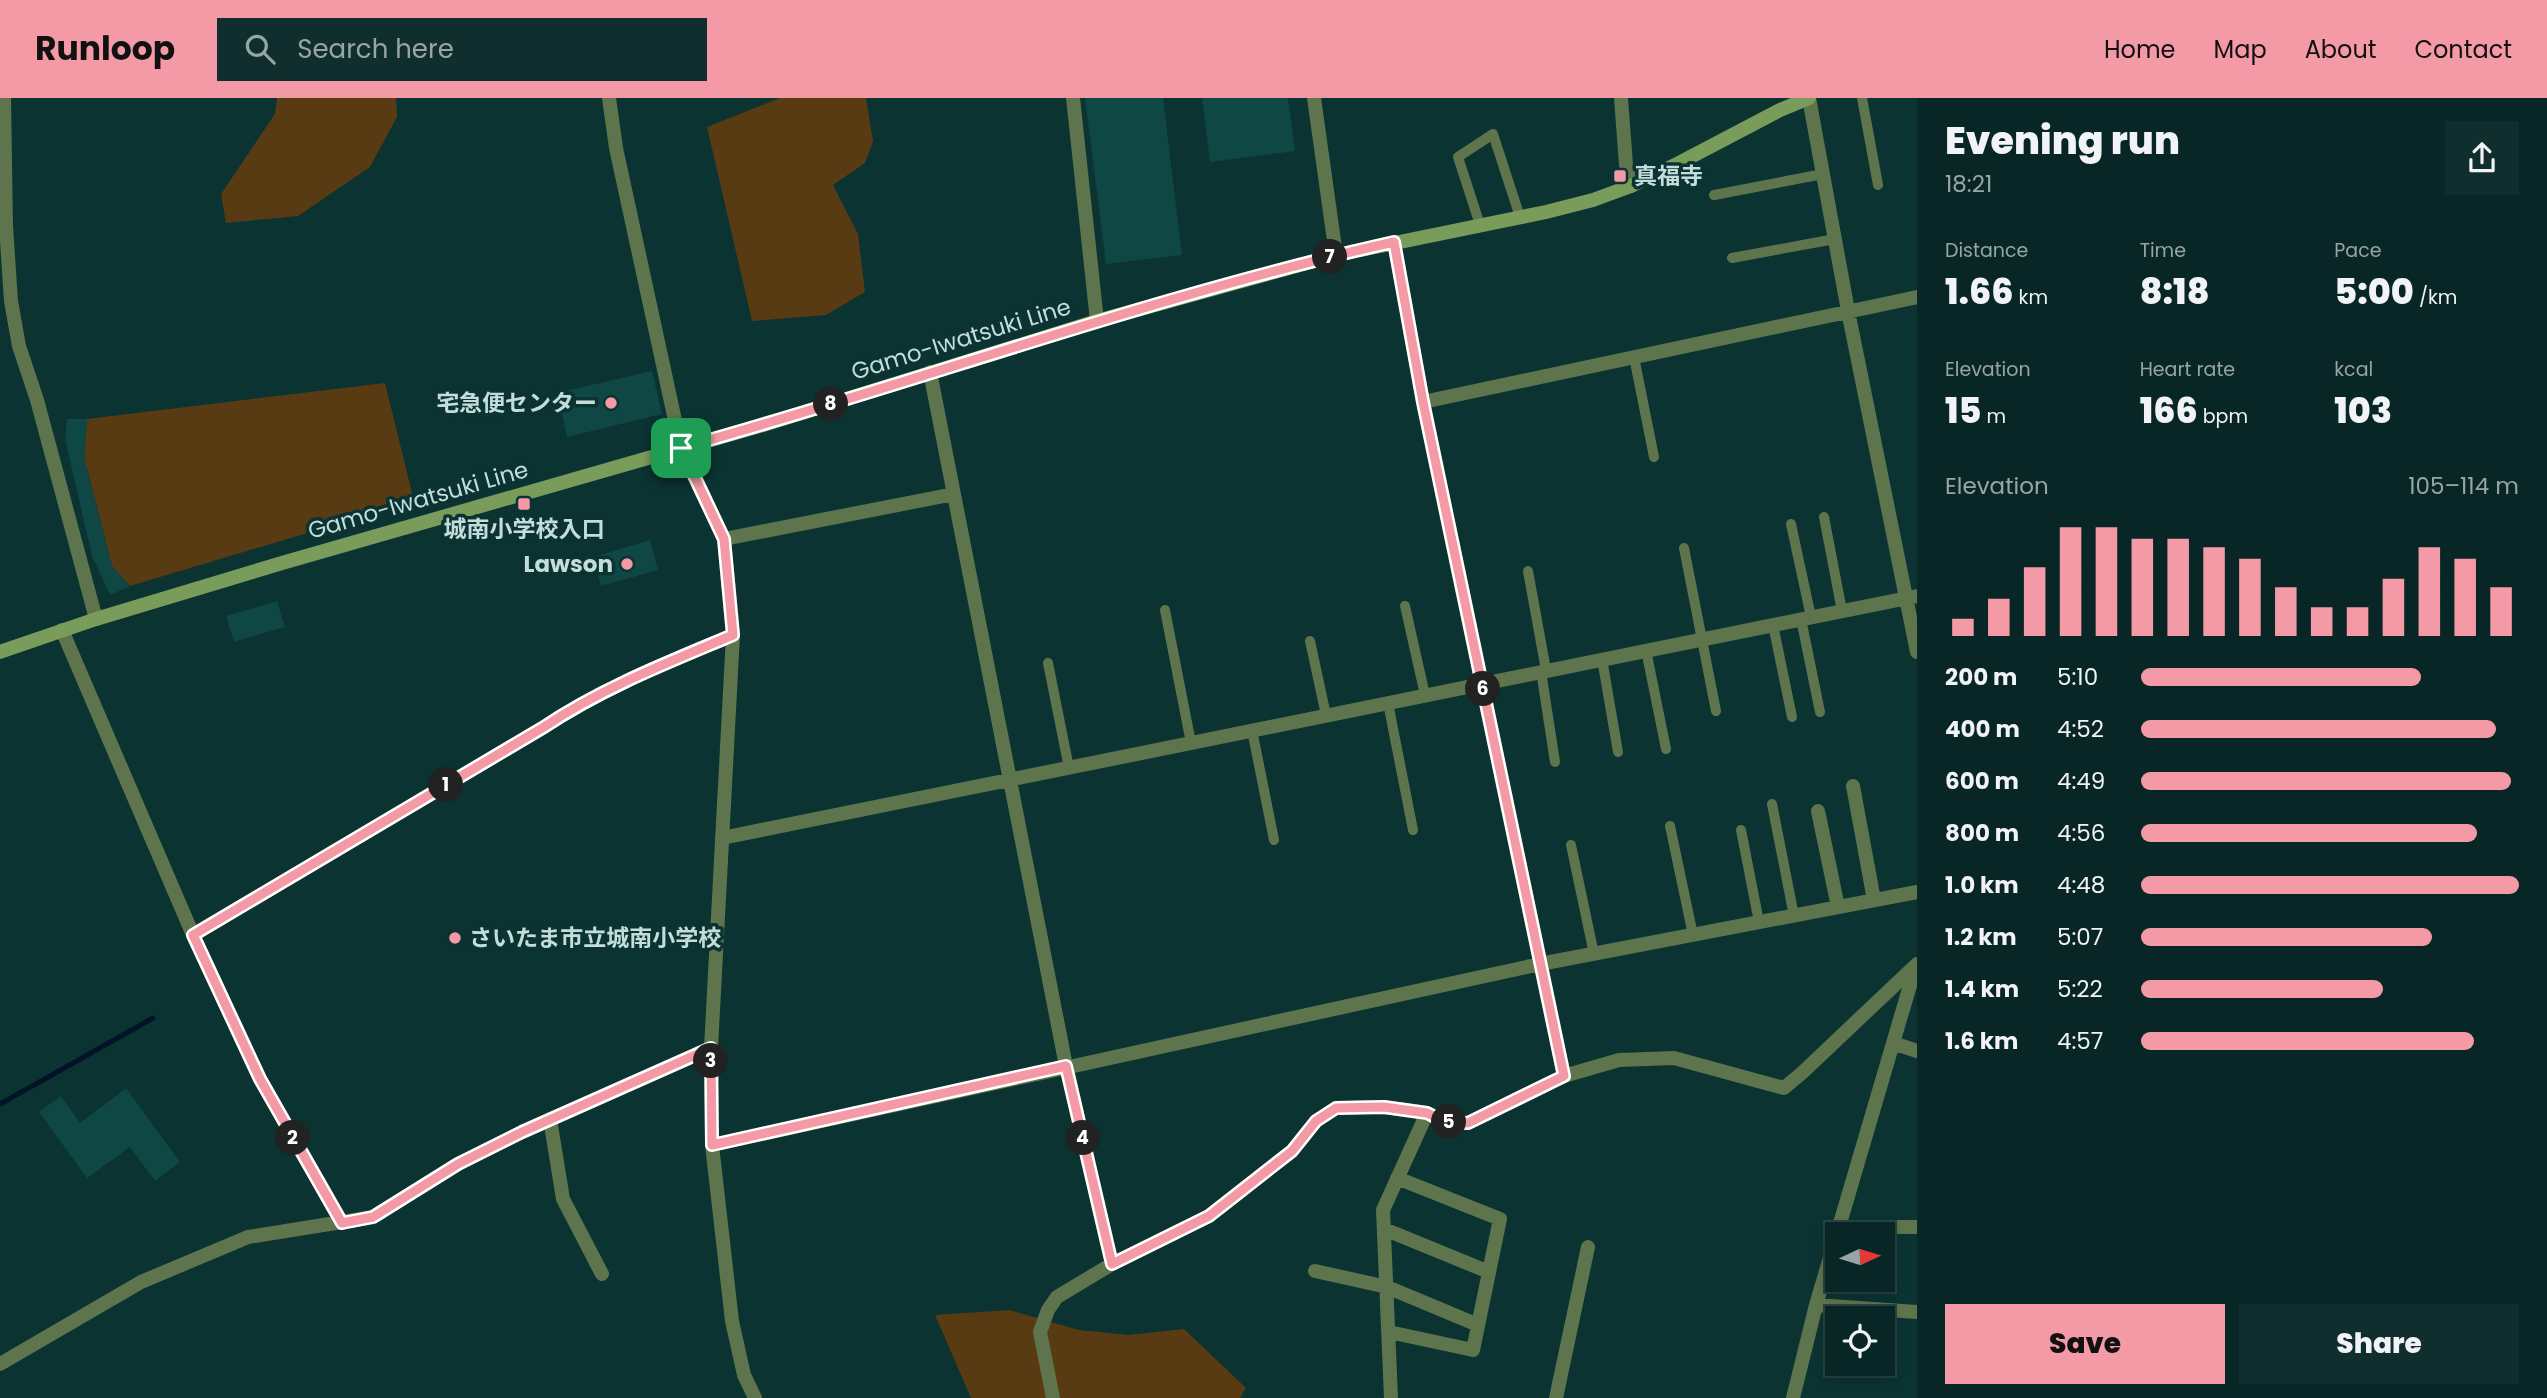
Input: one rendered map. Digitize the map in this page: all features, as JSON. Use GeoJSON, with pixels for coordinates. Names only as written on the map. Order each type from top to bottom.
{"type":"FeatureCollection","features":[{"type":"Feature","properties":{"kind":"main road","name":"Gamo-Iwatsuki Line"},"geometry":{"type":"LineString","coordinates":[[0,652],[96,619],[763,425],[1097,321],[1336,255],[1520,218],[1592,200],[1631,186],[1809,98]]}},
{"type":"Feature","properties":{"kind":"street"},"geometry":{"type":"LineString","coordinates":[[4,98],[6,226],[11,301],[17,335],[96,619]]}},
{"type":"Feature","properties":{"kind":"street"},"geometry":{"type":"LineString","coordinates":[[608,98],[616,148],[681,448],[724,539],[733,635],[711,1048],[712,1145],[737,1348],[744,1375],[755,1398]]}},
{"type":"Feature","properties":{"kind":"street"},"geometry":{"type":"LineString","coordinates":[[1073,98],[1097,321]]}},
{"type":"Feature","properties":{"kind":"street"},"geometry":{"type":"LineString","coordinates":[[1314,98],[1336,255]]}},
{"type":"Feature","properties":{"kind":"street"},"geometry":{"type":"LineString","coordinates":[[1621,98],[1626,165],[1631,186]]}},
{"type":"Feature","properties":{"kind":"street"},"geometry":{"type":"LineString","coordinates":[[1809,98],[1848,311],[1912,597],[1917,652]]}},
{"type":"Feature","properties":{"kind":"street"},"geometry":{"type":"LineString","coordinates":[[1394,242],[1423,402],[1564,1076]]}},
{"type":"Feature","properties":{"kind":"street"},"geometry":{"type":"LineString","coordinates":[[1423,402],[1917,297]]}},
{"type":"Feature","properties":{"kind":"street"},"geometry":{"type":"LineString","coordinates":[[929,372],[1066,1066],[1112,1264]]}},
{"type":"Feature","properties":{"kind":"street"},"geometry":{"type":"LineString","coordinates":[[724,539],[954,494]]}},
{"type":"Feature","properties":{"kind":"street"},"geometry":{"type":"LineString","coordinates":[[722,838],[1912,597]]}},
{"type":"Feature","properties":{"kind":"street"},"geometry":{"type":"LineString","coordinates":[[62,630],[193,935],[260,1079],[342,1223]]}},
{"type":"Feature","properties":{"kind":"street"},"geometry":{"type":"LineString","coordinates":[[193,935],[574,707],[733,635]]}},
{"type":"Feature","properties":{"kind":"street"},"geometry":{"type":"LineString","coordinates":[[1853,786],[1874,900]]}},
{"type":"Feature","properties":{"kind":"street"},"geometry":{"type":"LineString","coordinates":[[1818,811],[1838,907]]}},
{"type":"Feature","properties":{"kind":"street"},"geometry":{"type":"LineString","coordinates":[[712,1145],[1540,964],[1917,892]]}},
{"type":"Feature","properties":{"kind":"street"},"geometry":{"type":"LineString","coordinates":[[1053,1398],[1040,1332],[1048,1310],[1057,1297],[1112,1264],[1209,1216],[1292,1151],[1316,1121],[1336,1108],[1384,1107],[1427,1113],[1445,1122],[1468,1123],[1564,1076],[1619,1060],[1674,1058],[1784,1087],[1917,964]]}},
{"type":"Feature","properties":{"kind":"street"},"geometry":{"type":"LineString","coordinates":[[1840,1222],[1917,964]]}},
{"type":"Feature","properties":{"kind":"street"},"geometry":{"type":"LineString","coordinates":[[1893,1043],[1917,1051]]}},
{"type":"Feature","properties":{"kind":"street"},"geometry":{"type":"LineString","coordinates":[[0,1364],[141,1282],[248,1237],[373,1217],[458,1164],[550,1119],[711,1048]]}},
{"type":"Feature","properties":{"kind":"street"},"geometry":{"type":"LineString","coordinates":[[1391,1398],[1383,1210],[1427,1113]]}},
{"type":"Feature","properties":{"kind":"street"},"geometry":{"type":"LineString","coordinates":[[550,1119],[563,1199],[602,1274]]}},
{"type":"Feature","properties":{"kind":"street"},"geometry":{"type":"LineString","coordinates":[[1390,1332],[1473,1350],[1500,1219],[1397,1178]]}},
{"type":"Feature","properties":{"kind":"street"},"geometry":{"type":"LineString","coordinates":[[1895,1227],[1917,1227]]}},
{"type":"Feature","properties":{"kind":"street"},"geometry":{"type":"LineString","coordinates":[[1384,1229],[1489,1272]]}},
{"type":"Feature","properties":{"kind":"street"},"geometry":{"type":"LineString","coordinates":[[1556,1398],[1588,1247]]}},
{"type":"Feature","properties":{"kind":"street"},"geometry":{"type":"LineString","coordinates":[[1315,1271],[1387,1287],[1478,1325]]}},
{"type":"Feature","properties":{"kind":"street"},"geometry":{"type":"LineString","coordinates":[[1793,1398],[1825,1272]]}},
{"type":"Feature","properties":{"kind":"street"},"geometry":{"type":"LineString","coordinates":[[1815,1305],[1917,1312]]}},
{"type":"Feature","properties":{"kind":"lane"},"geometry":{"type":"LineString","coordinates":[[1862,98],[1878,185]]}},
{"type":"Feature","properties":{"kind":"lane"},"geometry":{"type":"LineString","coordinates":[[1480,225],[1458,156],[1493,134],[1520,218]]}},
{"type":"Feature","properties":{"kind":"lane"},"geometry":{"type":"LineString","coordinates":[[1714,195],[1823,174]]}},
{"type":"Feature","properties":{"kind":"lane"},"geometry":{"type":"LineString","coordinates":[[1732,258],[1835,239]]}},
{"type":"Feature","properties":{"kind":"lane"},"geometry":{"type":"LineString","coordinates":[[1634,356],[1654,457]]}},
{"type":"Feature","properties":{"kind":"lane"},"geometry":{"type":"LineString","coordinates":[[1824,517],[1842,611]]}},
{"type":"Feature","properties":{"kind":"lane"},"geometry":{"type":"LineString","coordinates":[[1791,524],[1821,712]]}},
{"type":"Feature","properties":{"kind":"lane"},"geometry":{"type":"LineString","coordinates":[[1684,548],[1716,711]]}},
{"type":"Feature","properties":{"kind":"lane"},"geometry":{"type":"LineString","coordinates":[[1528,571],[1555,762]]}},
{"type":"Feature","properties":{"kind":"lane"},"geometry":{"type":"LineString","coordinates":[[1405,606],[1425,695]]}},
{"type":"Feature","properties":{"kind":"lane"},"geometry":{"type":"LineString","coordinates":[[1165,610],[1191,743]]}},
{"type":"Feature","properties":{"kind":"lane"},"geometry":{"type":"LineString","coordinates":[[1773,625],[1792,717]]}},
{"type":"Feature","properties":{"kind":"lane"},"geometry":{"type":"LineString","coordinates":[[1310,641],[1326,715]]}},
{"type":"Feature","properties":{"kind":"lane"},"geometry":{"type":"LineString","coordinates":[[1646,650],[1666,749]]}},
{"type":"Feature","properties":{"kind":"lane"},"geometry":{"type":"LineString","coordinates":[[1602,659],[1618,752]]}},
{"type":"Feature","properties":{"kind":"lane"},"geometry":{"type":"LineString","coordinates":[[1048,663],[1069,768]]}},
{"type":"Feature","properties":{"kind":"lane"},"geometry":{"type":"LineString","coordinates":[[1388,703],[1413,830]]}},
{"type":"Feature","properties":{"kind":"lane"},"geometry":{"type":"LineString","coordinates":[[1252,730],[1274,840]]}},
{"type":"Feature","properties":{"kind":"lane"},"geometry":{"type":"LineString","coordinates":[[1772,804],[1794,915]]}},
{"type":"Feature","properties":{"kind":"lane"},"geometry":{"type":"LineString","coordinates":[[1671,826],[1693,935]]}},
{"type":"Feature","properties":{"kind":"lane"},"geometry":{"type":"LineString","coordinates":[[1741,830],[1759,922]]}},
{"type":"Feature","properties":{"kind":"lane"},"geometry":{"type":"LineString","coordinates":[[1571,845],[1594,954]]}},
{"type":"Feature","properties":{"kind":"shaded area"},"geometry":{"type":"Polygon","coordinates":[[[277,98],[396,98],[397,117],[370,167],[298,216],[226,223],[221,194],[275,114],[277,98]]]}},
{"type":"Feature","properties":{"kind":"shaded area"},"geometry":{"type":"Polygon","coordinates":[[[780,98],[866,98],[873,141],[865,163],[833,185],[858,234],[865,292],[826,315],[752,321],[707,127],[780,98]]]}},
{"type":"Feature","properties":{"kind":"shaded area"},"geometry":{"type":"Polygon","coordinates":[[[385,383],[414,501],[130,586],[112,566],[84,457],[87,419],[385,383]]]}},
{"type":"Feature","properties":{"kind":"shaded area"},"geometry":{"type":"Polygon","coordinates":[[[1009,1310],[1079,1330],[1128,1335],[1184,1329],[1246,1388],[1240,1398],[971,1398],[935,1315],[1009,1310]]]}},
{"type":"Feature","properties":{"kind":"building"},"geometry":{"type":"Polygon","coordinates":[[[1085,98],[1163,98],[1182,255],[1106,264],[1085,98]]]}},
{"type":"Feature","properties":{"kind":"building"},"geometry":{"type":"Polygon","coordinates":[[[1202,98],[1288,98],[1295,151],[1210,162],[1202,98]]]}},
{"type":"Feature","properties":{"kind":"building"},"geometry":{"type":"Polygon","coordinates":[[[652,371],[662,414],[567,437],[557,393],[652,371]]]}},
{"type":"Feature","properties":{"kind":"building"},"geometry":{"type":"Polygon","coordinates":[[[67,419],[87,419],[84,457],[112,566],[130,586],[110,595],[92,556],[65,439],[67,419]]]}},
{"type":"Feature","properties":{"kind":"building"},"geometry":{"type":"Polygon","coordinates":[[[650,540],[658,570],[601,586],[593,557],[650,540]]]}},
{"type":"Feature","properties":{"kind":"building"},"geometry":{"type":"Polygon","coordinates":[[[277,601],[285,627],[234,642],[226,616],[277,601]]]}},
{"type":"Feature","properties":{"kind":"building"},"geometry":{"type":"Polygon","coordinates":[[[126,1088],[180,1162],[155,1181],[130,1147],[87,1178],[39,1112],[61,1096],[80,1123],[126,1088]]]}},
{"type":"Feature","properties":{"kind":"waterway"},"geometry":{"type":"LineString","coordinates":[[0,1104],[153,1018]]}},
{"type":"Feature","properties":{"kind":"place","name":"真福寺"},"geometry":{"type":"Point","coordinates":[1620,176]}},
{"type":"Feature","properties":{"kind":"place","name":"宅急便センター"},"geometry":{"type":"Point","coordinates":[611,403]}},
{"type":"Feature","properties":{"kind":"place","name":"城南小学校入口"},"geometry":{"type":"Point","coordinates":[524,504]}},
{"type":"Feature","properties":{"kind":"place","name":"Lawson"},"geometry":{"type":"Point","coordinates":[627,564]}},
{"type":"Feature","properties":{"kind":"place","name":"さいたま市立城南小学校"},"geometry":{"type":"Point","coordinates":[455,938]}},
{"type":"Feature","properties":{"kind":"route"},"geometry":{"type":"LineString","coordinates":[[1394,242],[1423,402],[1564,1076],[1468,1123],[1445,1122],[1427,1113],[1384,1107],[1336,1108],[1316,1121],[1292,1151],[1209,1216],[1112,1264],[1066,1066],[712,1145],[711,1048],[598,1097],[458,1164],[373,1217],[342,1223],[260,1079],[193,935],[574,707],[733,635],[724,539],[681,448],[1097,321],[1336,255],[1394,242]]}}]}
